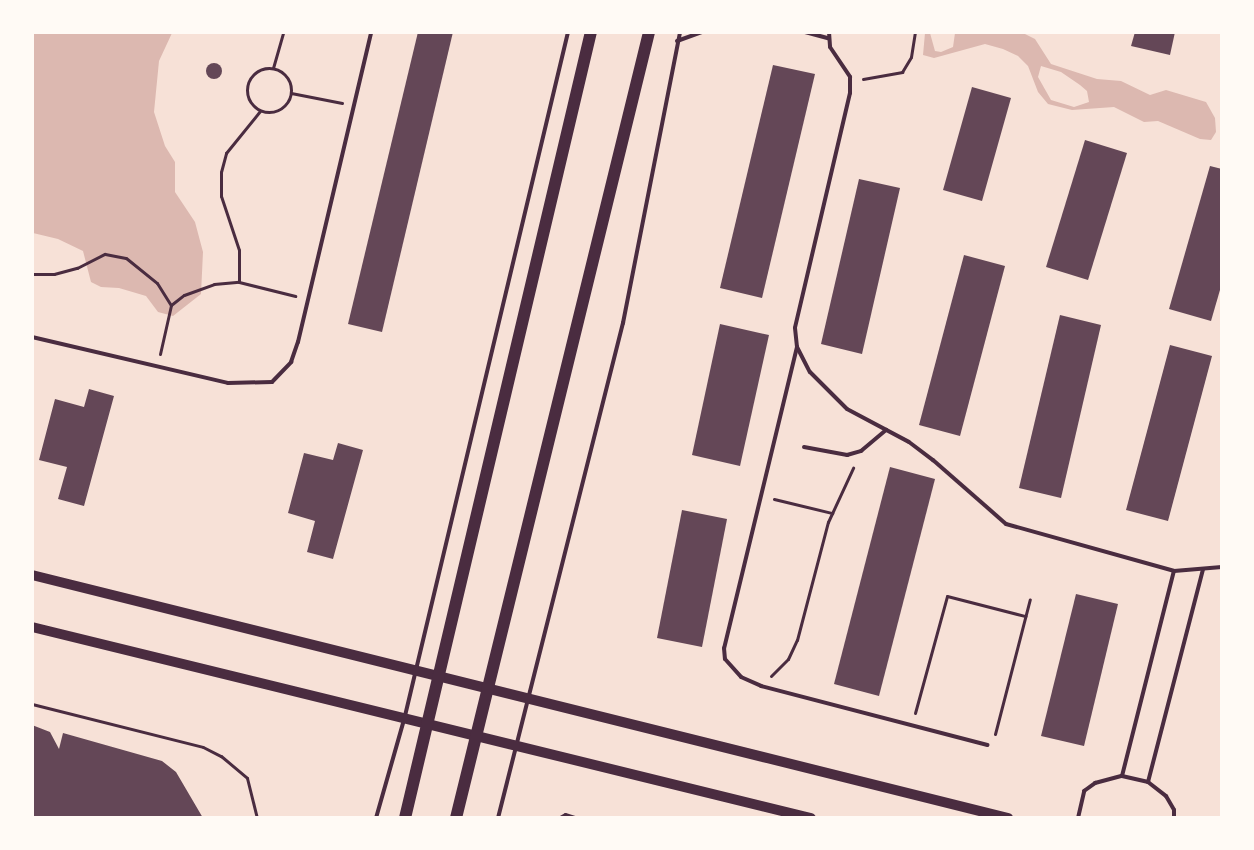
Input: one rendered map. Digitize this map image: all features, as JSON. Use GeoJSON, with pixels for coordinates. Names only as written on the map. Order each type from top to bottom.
{"type":"FeatureCollection","features":[{"type":"Feature","properties":{"kind":"main road"},"geometry":{"type":"LineString","coordinates":[[406,818],[591,32]]}},
{"type":"Feature","properties":{"kind":"main road"},"geometry":{"type":"LineString","coordinates":[[456,818],[649,32]]}},
{"type":"Feature","properties":{"kind":"main road"},"geometry":{"type":"LineString","coordinates":[[32,575],[489,686],[1008,818]]}},
{"type":"Feature","properties":{"kind":"main road"},"geometry":{"type":"LineString","coordinates":[[32,627],[404,720],[811,818]]}},
{"type":"Feature","properties":{"kind":"lane"},"geometry":{"type":"LineString","coordinates":[[32,337],[228,383],[272,382],[291,362],[308,299],[371,32]]}},
{"type":"Feature","properties":{"kind":"lane"},"geometry":{"type":"LineString","coordinates":[[376,818],[404,720],[568,32]]}},
{"type":"Feature","properties":{"kind":"lane"},"geometry":{"type":"LineString","coordinates":[[498,818],[623,323],[680,32]]}},
{"type":"Feature","properties":{"kind":"lane"},"geometry":{"type":"LineString","coordinates":[[677,41],[702,32]]}},
{"type":"Feature","properties":{"kind":"lane"},"geometry":{"type":"LineString","coordinates":[[805,32],[828,38]]}},
{"type":"Feature","properties":{"kind":"lane"},"geometry":{"type":"LineString","coordinates":[[829,32],[828,38],[835,56],[850,77],[850,93],[795,328],[797,347],[724,648],[732,669],[761,686],[987,745]]}},
{"type":"Feature","properties":{"kind":"lane"},"geometry":{"type":"LineString","coordinates":[[797,347],[810,372],[824,389],[847,409],[909,442],[933,460],[1006,524],[1023,531],[1174,570],[1203,570],[1222,567]]}},
{"type":"Feature","properties":{"kind":"lane"},"geometry":{"type":"LineString","coordinates":[[804,447],[847,455],[862,452],[886,430]]}},
{"type":"Feature","properties":{"kind":"lane"},"geometry":{"type":"LineString","coordinates":[[1122,776],[1174,570]]}},
{"type":"Feature","properties":{"kind":"lane"},"geometry":{"type":"LineString","coordinates":[[1148,782],[1203,570]]}},
{"type":"Feature","properties":{"kind":"lane"},"geometry":{"type":"LineString","coordinates":[[1078,818],[1084,791],[1095,782],[1122,776],[1148,782],[1166,796],[1174,810],[1174,818]]}},
{"type":"Feature","properties":{"kind":"path"},"geometry":{"type":"LineString","coordinates":[[273,68],[283,32]]}},
{"type":"Feature","properties":{"kind":"path"},"geometry":{"type":"LineString","coordinates":[[850,77],[879,78],[902,72],[911,57],[915,32]]}},
{"type":"Feature","properties":{"kind":"path"},"geometry":{"type":"LineString","coordinates":[[273,68],[286,75],[291,93],[281,109],[274,112],[260,111],[249,101],[246,87],[258,70],[273,68]]}},
{"type":"Feature","properties":{"kind":"path"},"geometry":{"type":"LineString","coordinates":[[291,93],[354,106]]}},
{"type":"Feature","properties":{"kind":"path"},"geometry":{"type":"LineString","coordinates":[[240,282],[239,250],[221,196],[221,172],[226,153],[260,111]]}},
{"type":"Feature","properties":{"kind":"path"},"geometry":{"type":"LineString","coordinates":[[32,274],[54,274],[77,268],[104,254],[126,258],[157,283],[171,305]]}},
{"type":"Feature","properties":{"kind":"path"},"geometry":{"type":"LineString","coordinates":[[157,366],[171,305],[184,295],[214,284],[240,282],[308,299]]}},
{"type":"Feature","properties":{"kind":"path"},"geometry":{"type":"LineString","coordinates":[[761,686],[788,659],[797,640],[832,513],[862,452]]}},
{"type":"Feature","properties":{"kind":"path"},"geometry":{"type":"LineString","coordinates":[[761,496],[832,513]]}},
{"type":"Feature","properties":{"kind":"path"},"geometry":{"type":"LineString","coordinates":[[912,726],[947,596],[1025,616]]}},
{"type":"Feature","properties":{"kind":"path"},"geometry":{"type":"LineString","coordinates":[[987,745],[994,740],[1030,599]]}},
{"type":"Feature","properties":{"kind":"path"},"geometry":{"type":"LineString","coordinates":[[32,704],[202,747],[221,756],[247,778],[257,818]]}},
{"type":"Feature","properties":{"kind":"path"},"geometry":{"type":"LineString","coordinates":[[558,818],[565,814],[578,818]]}},
{"type":"Feature","properties":{"kind":"shaded area"},"geometry":{"type":"Polygon","coordinates":[[[1021,32],[1035,39],[1051,64],[1097,79],[1121,81],[1150,95],[1166,90],[1206,102],[1215,118],[1216,132],[1211,140],[1200,139],[1158,121],[1144,122],[1114,107],[1072,110],[1048,104],[1038,92],[1028,66],[1018,56],[985,44],[934,58],[923,55],[925,33],[930,33],[935,51],[941,52],[953,47],[955,33],[1021,32]],[[1041,66],[1038,77],[1051,100],[1074,107],[1089,102],[1087,91],[1061,72],[1041,66]]]}},
{"type":"Feature","properties":{"kind":"shaded area"},"geometry":{"type":"Polygon","coordinates":[[[32,33],[172,33],[159,61],[154,112],[165,146],[175,162],[175,192],[195,222],[203,252],[201,294],[173,316],[158,312],[146,296],[119,288],[101,287],[91,282],[83,251],[58,239],[33,233],[32,33]]]}},
{"type":"Feature","properties":{"kind":"building"},"geometry":{"type":"Polygon","coordinates":[[[418,32],[453,32],[382,332],[348,324],[418,32]]]}},
{"type":"Feature","properties":{"kind":"building"},"geometry":{"type":"Polygon","coordinates":[[[1135,32],[1175,32],[1170,55],[1131,46],[1135,32]]]}},
{"type":"Feature","properties":{"kind":"building"},"geometry":{"type":"Polygon","coordinates":[[[211,63],[217,63],[222,68],[220,77],[211,79],[206,74],[206,68],[211,63]]]}},
{"type":"Feature","properties":{"kind":"building"},"geometry":{"type":"Polygon","coordinates":[[[773,65],[815,74],[762,298],[720,288],[773,65]]]}},
{"type":"Feature","properties":{"kind":"building"},"geometry":{"type":"Polygon","coordinates":[[[972,87],[1011,98],[982,201],[943,190],[972,87]]]}},
{"type":"Feature","properties":{"kind":"building"},"geometry":{"type":"Polygon","coordinates":[[[1085,140],[1127,153],[1088,280],[1046,267],[1085,140]]]}},
{"type":"Feature","properties":{"kind":"building"},"geometry":{"type":"Polygon","coordinates":[[[1210,166],[1222,169],[1222,283],[1211,321],[1169,309],[1210,166]]]}},
{"type":"Feature","properties":{"kind":"building"},"geometry":{"type":"Polygon","coordinates":[[[859,179],[900,188],[862,354],[821,344],[859,179]]]}},
{"type":"Feature","properties":{"kind":"building"},"geometry":{"type":"Polygon","coordinates":[[[964,255],[1005,266],[960,436],[919,425],[964,255]]]}},
{"type":"Feature","properties":{"kind":"building"},"geometry":{"type":"Polygon","coordinates":[[[1060,315],[1101,325],[1061,498],[1019,488],[1060,315]]]}},
{"type":"Feature","properties":{"kind":"building"},"geometry":{"type":"Polygon","coordinates":[[[720,324],[769,335],[740,466],[692,455],[720,324]]]}},
{"type":"Feature","properties":{"kind":"building"},"geometry":{"type":"Polygon","coordinates":[[[1170,345],[1212,356],[1168,521],[1126,510],[1170,345]]]}},
{"type":"Feature","properties":{"kind":"building"},"geometry":{"type":"Polygon","coordinates":[[[89,389],[114,396],[84,506],[58,499],[67,467],[39,460],[55,399],[84,407],[89,389]]]}},
{"type":"Feature","properties":{"kind":"building"},"geometry":{"type":"Polygon","coordinates":[[[338,443],[363,450],[333,559],[307,552],[315,521],[288,513],[304,453],[333,460],[338,443]]]}},
{"type":"Feature","properties":{"kind":"building"},"geometry":{"type":"Polygon","coordinates":[[[890,467],[935,479],[879,696],[834,684],[890,467]]]}},
{"type":"Feature","properties":{"kind":"building"},"geometry":{"type":"Polygon","coordinates":[[[682,510],[727,519],[702,647],[657,638],[682,510]]]}},
{"type":"Feature","properties":{"kind":"building"},"geometry":{"type":"Polygon","coordinates":[[[1076,594],[1118,604],[1084,746],[1041,736],[1076,594]]]}},
{"type":"Feature","properties":{"kind":"building"},"geometry":{"type":"Polygon","coordinates":[[[32,725],[50,732],[59,749],[63,733],[162,761],[176,772],[203,818],[32,818],[32,725]]]}}]}
